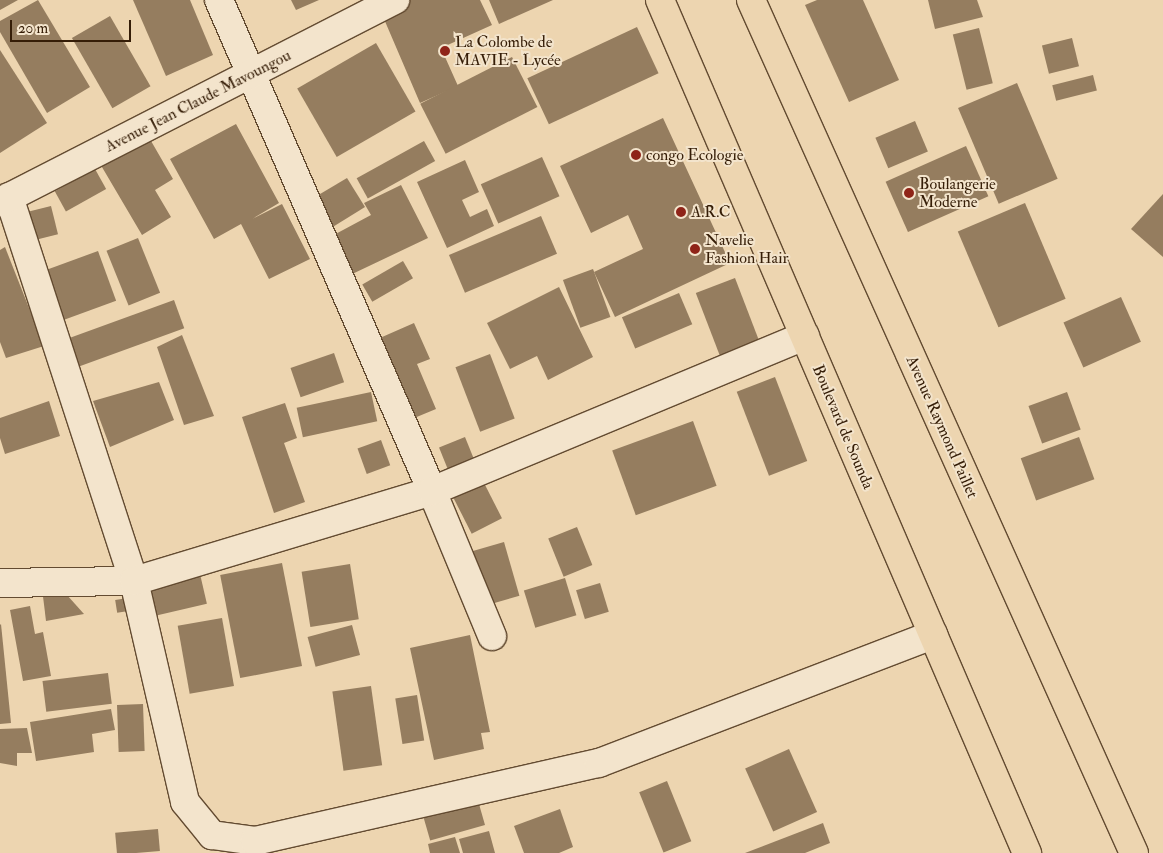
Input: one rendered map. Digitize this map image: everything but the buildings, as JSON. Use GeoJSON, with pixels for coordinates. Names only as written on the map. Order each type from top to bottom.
{"type":"FeatureCollection","features":[{"type":"Feature","properties":{"kind":"main road","name":"Boulevard de Sounda"},"geometry":{"type":"LineString","coordinates":[[660,0],[1027,853]]}},
{"type":"Feature","properties":{"kind":"main road","name":"Avenue Raymond Paillet"},"geometry":{"type":"LineString","coordinates":[[751,0],[1134,853]]}},
{"type":"Feature","properties":{"kind":"street"},"geometry":{"type":"LineString","coordinates":[[219,0],[250,76],[432,491],[492,636]]}},
{"type":"Feature","properties":{"kind":"street","name":"Avenue Jean Claude Mavoungou"},"geometry":{"type":"LineString","coordinates":[[5,199],[250,76],[395,0]]}},
{"type":"Feature","properties":{"kind":"street"},"geometry":{"type":"LineString","coordinates":[[5,199],[134,581],[185,802],[212,835],[255,841],[599,763],[934,635]]}},
{"type":"Feature","properties":{"kind":"street"},"geometry":{"type":"LineString","coordinates":[[0,583],[134,581],[432,491],[805,336]]}},
{"type":"Feature","properties":{"kind":"place","name":"La Colombe de MAVIE - Lycée"},"geometry":{"type":"Point","coordinates":[445,51]}},
{"type":"Feature","properties":{"kind":"place","name":"congo Ecologie"},"geometry":{"type":"Point","coordinates":[636,155]}},
{"type":"Feature","properties":{"kind":"place","name":"Boulangerie Moderne"},"geometry":{"type":"Point","coordinates":[909,193]}},
{"type":"Feature","properties":{"kind":"place","name":"A.R.C"},"geometry":{"type":"Point","coordinates":[681,212]}},
{"type":"Feature","properties":{"kind":"place","name":"Navelie Fashion Hair"},"geometry":{"type":"Point","coordinates":[695,249]}}]}
